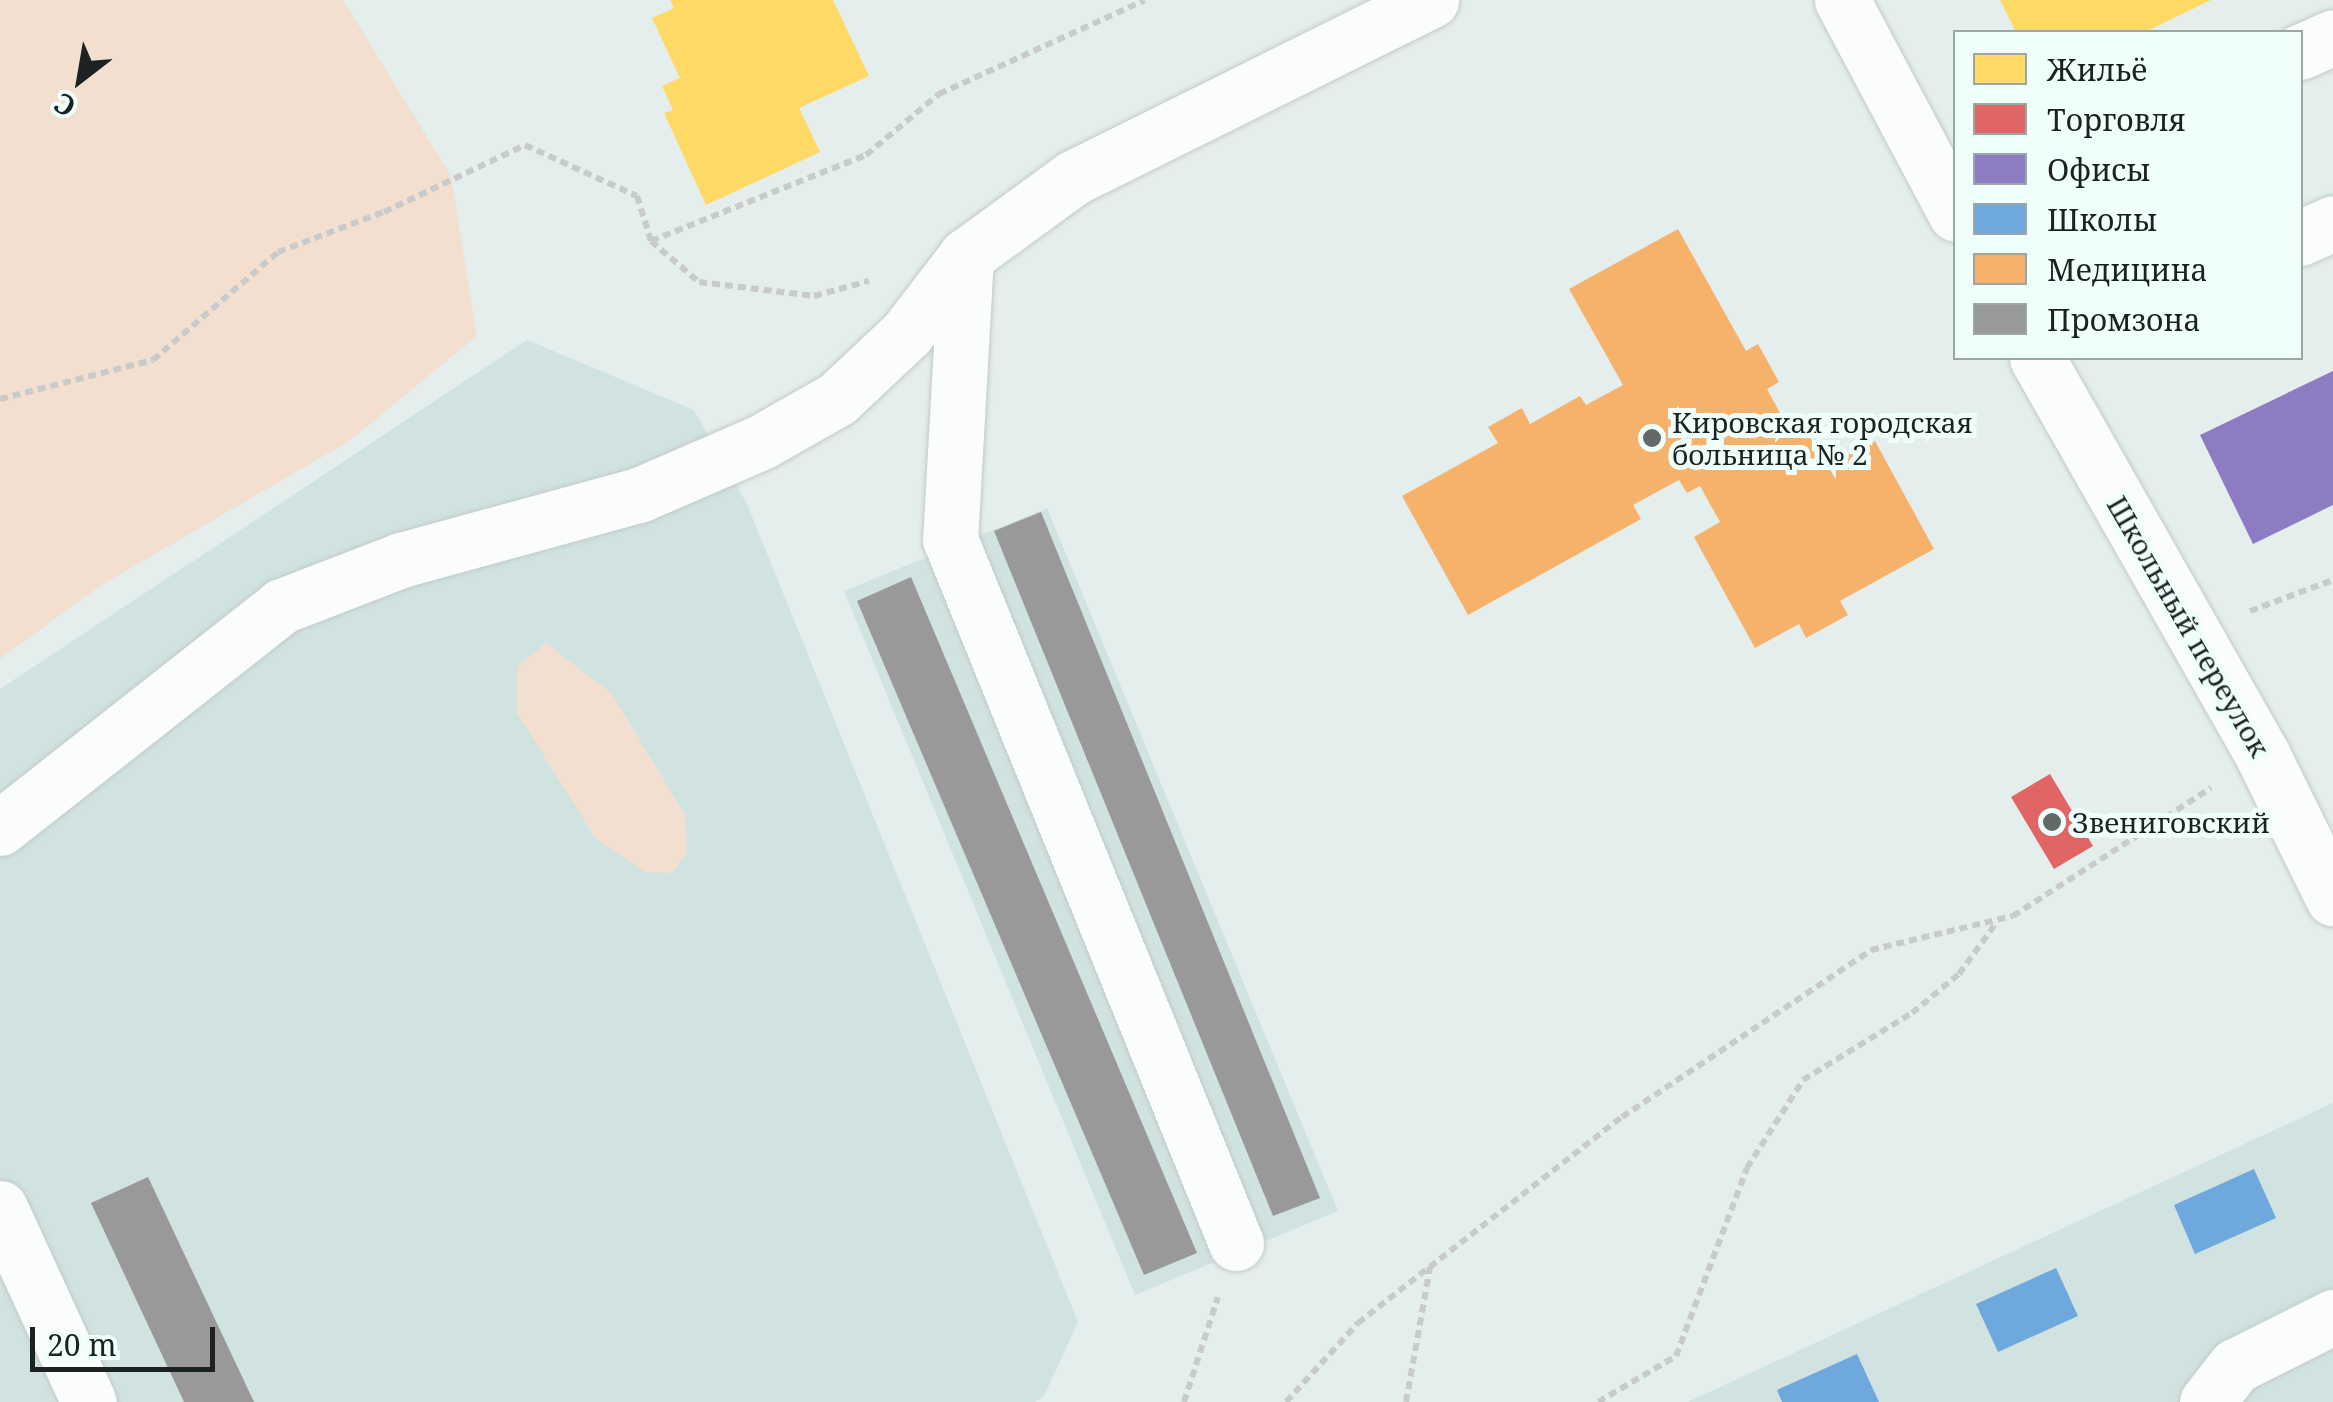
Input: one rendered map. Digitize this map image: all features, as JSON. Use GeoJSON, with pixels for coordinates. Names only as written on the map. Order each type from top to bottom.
{"type":"FeatureCollection","features":[{"type":"Feature","properties":{"kind":"street"},"geometry":{"type":"LineString","coordinates":[[0,828],[282,606],[400,560],[638,494],[763,440],[837,398],[907,333],[966,256],[1072,178],[1432,0]]}},
{"type":"Feature","properties":{"kind":"street"},"geometry":{"type":"LineString","coordinates":[[1842,0],[1953,209]]}},
{"type":"Feature","properties":{"kind":"street"},"geometry":{"type":"LineString","coordinates":[[2303,51],[2333,37]]}},
{"type":"Feature","properties":{"kind":"street"},"geometry":{"type":"LineString","coordinates":[[2303,237],[2333,222]]}},
{"type":"Feature","properties":{"kind":"street"},"geometry":{"type":"LineString","coordinates":[[966,256],[950,539],[1236,1243]]}},
{"type":"Feature","properties":{"kind":"street","name":"Школьный переулок"},"geometry":{"type":"LineString","coordinates":[[2044,360],[2262,754],[2333,898]]}},
{"type":"Feature","properties":{"kind":"street"},"geometry":{"type":"LineString","coordinates":[[0,1208],[89,1402]]}},
{"type":"Feature","properties":{"kind":"street"},"geometry":{"type":"LineString","coordinates":[[2207,1402],[2235,1366],[2333,1317]]}},
{"type":"Feature","properties":{"kind":"path"},"geometry":{"type":"LineString","coordinates":[[651,241],[866,155],[939,94],[1146,0]]}},
{"type":"Feature","properties":{"kind":"path"},"geometry":{"type":"LineString","coordinates":[[0,399],[153,360],[278,252],[384,212],[525,145],[636,196],[651,241],[700,282],[814,296],[966,256]]}},
{"type":"Feature","properties":{"kind":"path"},"geometry":{"type":"LineString","coordinates":[[2192,632],[2333,580]]}},
{"type":"Feature","properties":{"kind":"path"},"geometry":{"type":"LineString","coordinates":[[1286,1402],[1358,1323],[1622,1117],[1871,950],[1997,922],[2262,754]]}},
{"type":"Feature","properties":{"kind":"path"},"geometry":{"type":"LineString","coordinates":[[1598,1402],[1676,1356],[1746,1168],[1803,1080],[1912,1013],[1959,974],[1997,922]]}},
{"type":"Feature","properties":{"kind":"path"},"geometry":{"type":"LineString","coordinates":[[1184,1402],[1236,1243]]}},
{"type":"Feature","properties":{"kind":"path"},"geometry":{"type":"LineString","coordinates":[[1406,1402],[1430,1266]]}},
{"type":"Feature","properties":{"kind":"shaded area"},"geometry":{"type":"Polygon","coordinates":[[[0,0],[343,0],[451,176],[477,336],[348,442],[100,586],[0,659],[0,0]]]}},
{"type":"Feature","properties":{"kind":"shaded area"},"geometry":{"type":"Polygon","coordinates":[[[527,340],[694,410],[747,504],[1078,1322],[1044,1396],[1035,1402],[0,1402],[0,689],[527,340]]]}},
{"type":"Feature","properties":{"kind":"shaded area"},"geometry":{"type":"Polygon","coordinates":[[[1047,508],[1338,1211],[1135,1295],[844,591],[1047,508]]]}},
{"type":"Feature","properties":{"kind":"shaded area"},"geometry":{"type":"Polygon","coordinates":[[[546,643],[612,694],[685,815],[687,852],[672,873],[645,872],[596,839],[517,713],[517,667],[546,643]]]}},
{"type":"Feature","properties":{"kind":"shaded area"},"geometry":{"type":"Polygon","coordinates":[[[2333,1103],[2333,1402],[1688,1402],[2333,1103]]]}},
{"type":"Feature","properties":{"kind":"building: Жильё"},"geometry":{"type":"Polygon","coordinates":[[[670,0],[833,0],[869,76],[799,108],[820,152],[706,205],[664,113],[673,110],[662,86],[680,78],[652,18],[674,8],[670,0]]]}},
{"type":"Feature","properties":{"kind":"building: Жильё"},"geometry":{"type":"Polygon","coordinates":[[[2000,0],[2211,0],[2149,30],[2015,30],[2000,0]]]}},
{"type":"Feature","properties":{"kind":"building: Торговля","name":"Звениговский"},"geometry":{"type":"Polygon","coordinates":[[[2050,774],[2093,846],[2054,869],[2011,797],[2050,774]]]}},
{"type":"Feature","properties":{"kind":"building: Офисы"},"geometry":{"type":"Polygon","coordinates":[[[2333,371],[2333,505],[2253,544],[2200,435],[2333,371]]]}},
{"type":"Feature","properties":{"kind":"building: Школы"},"geometry":{"type":"Polygon","coordinates":[[[2254,1169],[2276,1218],[2195,1254],[2174,1205],[2254,1169]]]}},
{"type":"Feature","properties":{"kind":"building: Школы"},"geometry":{"type":"Polygon","coordinates":[[[2056,1268],[2078,1316],[1998,1352],[1976,1304],[2056,1268]]]}},
{"type":"Feature","properties":{"kind":"building: Школы"},"geometry":{"type":"Polygon","coordinates":[[[1857,1354],[1879,1402],[1782,1402],[1777,1390],[1857,1354]]]}},
{"type":"Feature","properties":{"kind":"building: Медицина","name":"Кировская городская больница № 2"},"geometry":{"type":"Polygon","coordinates":[[[1678,229],[1746,351],[1758,344],[1779,382],[1767,389],[1792,435],[1805,428],[1826,467],[1875,441],[1934,549],[1840,601],[1848,615],[1806,638],[1799,624],[1755,648],[1694,537],[1720,522],[1700,486],[1687,493],[1679,480],[1633,505],[1641,519],[1468,615],[1402,496],[1498,443],[1488,427],[1522,408],[1530,424],[1580,396],[1586,405],[1623,385],[1569,289],[1678,229]]]}},
{"type":"Feature","properties":{"kind":"building: Промзона"},"geometry":{"type":"Polygon","coordinates":[[[1041,512],[1320,1198],[1273,1216],[994,531],[1041,512]]]}},
{"type":"Feature","properties":{"kind":"building: Промзона"},"geometry":{"type":"Polygon","coordinates":[[[911,577],[1197,1253],[1144,1275],[857,601],[911,577]]]}},
{"type":"Feature","properties":{"kind":"building: Промзона"},"geometry":{"type":"Polygon","coordinates":[[[148,1177],[254,1402],[184,1402],[91,1203],[148,1177]]]}},
{"type":"Feature","properties":{"kind":"place","name":"Кировская городская больница № 2"},"geometry":{"type":"Point","coordinates":[1652,438]}},
{"type":"Feature","properties":{"kind":"place","name":"Звениговский"},"geometry":{"type":"Point","coordinates":[2052,822]}}]}
